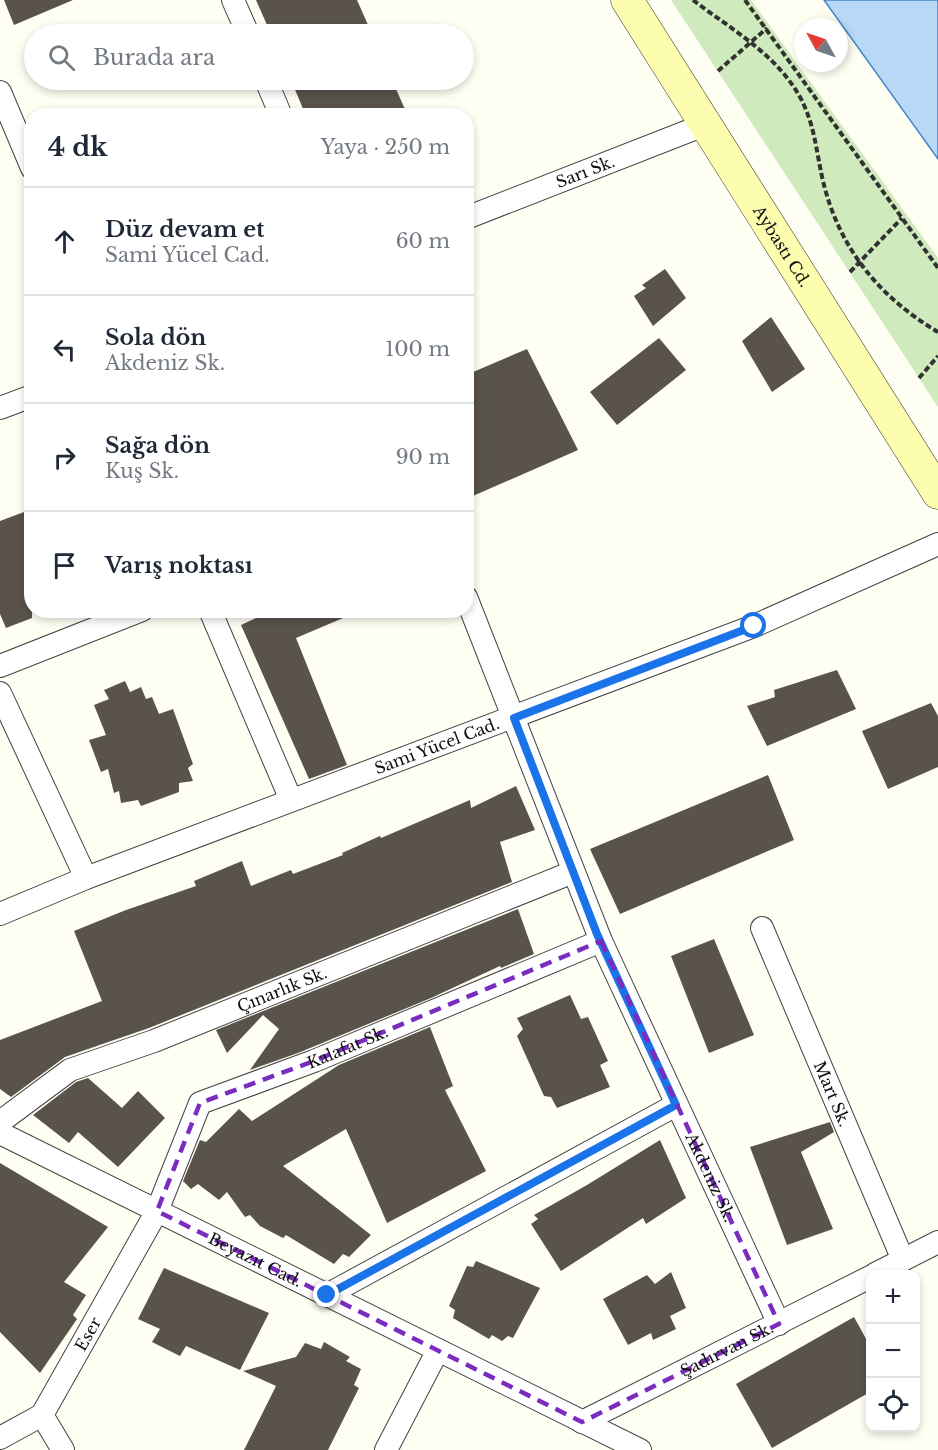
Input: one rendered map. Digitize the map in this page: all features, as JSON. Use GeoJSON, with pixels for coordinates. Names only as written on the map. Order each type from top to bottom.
{"type":"FeatureCollection","features":[{"type":"Feature","properties":{"kind":"main road","name":"Aybastı Cd."},"geometry":{"type":"LineString","coordinates":[[627,0],[938,493]]}},
{"type":"Feature","properties":{"kind":"street"},"geometry":{"type":"LineString","coordinates":[[233,0],[244,24]]}},
{"type":"Feature","properties":{"kind":"street"},"geometry":{"type":"LineString","coordinates":[[270,90],[278,108]]}},
{"type":"Feature","properties":{"kind":"street"},"geometry":{"type":"LineString","coordinates":[[0,92],[24,149]]}},
{"type":"Feature","properties":{"kind":"street","name":"Sarı Sk."},"geometry":{"type":"LineString","coordinates":[[474,215],[704,125]]}},
{"type":"Feature","properties":{"kind":"street"},"geometry":{"type":"LineString","coordinates":[[0,408],[24,399]]}},
{"type":"Feature","properties":{"kind":"street","name":"Sami Yücel Cad."},"geometry":{"type":"LineString","coordinates":[[0,914],[86,878],[754,626],[938,544]]}},
{"type":"Feature","properties":{"kind":"street","name":"Akdeniz Sk."},"geometry":{"type":"LineString","coordinates":[[474,617],[601,941],[779,1324]]}},
{"type":"Feature","properties":{"kind":"street"},"geometry":{"type":"LineString","coordinates":[[0,666],[121,618]]}},
{"type":"Feature","properties":{"kind":"street"},"geometry":{"type":"LineString","coordinates":[[213,618],[291,800]]}},
{"type":"Feature","properties":{"kind":"street"},"geometry":{"type":"LineString","coordinates":[[0,693],[86,878]]}},
{"type":"Feature","properties":{"kind":"street","name":"Çınarlık Sk."},"geometry":{"type":"LineString","coordinates":[[0,1122],[70,1070],[154,1041],[573,872]]}},
{"type":"Feature","properties":{"kind":"street","name":"Mart Sk."},"geometry":{"type":"LineString","coordinates":[[762,928],[903,1260]]}},
{"type":"Feature","properties":{"kind":"street","name":"Kalafat Sk."},"geometry":{"type":"LineString","coordinates":[[157,1211],[200,1103],[314,1061],[601,941]]}},
{"type":"Feature","properties":{"kind":"street"},"geometry":{"type":"LineString","coordinates":[[327,1295],[676,1105]]}},
{"type":"Feature","properties":{"kind":"street","name":"Beyazıt Cad."},"geometry":{"type":"LineString","coordinates":[[0,1133],[639,1450]]}},
{"type":"Feature","properties":{"kind":"street","name":"Eser"},"geometry":{"type":"LineString","coordinates":[[42,1415],[157,1211]]}},
{"type":"Feature","properties":{"kind":"street"},"geometry":{"type":"LineString","coordinates":[[884,1270],[938,1242]]}},
{"type":"Feature","properties":{"kind":"street","name":"Şadırvan Sk."},"geometry":{"type":"LineString","coordinates":[[582,1422],[866,1279]]}},
{"type":"Feature","properties":{"kind":"street"},"geometry":{"type":"LineString","coordinates":[[386,1450],[438,1350]]}},
{"type":"Feature","properties":{"kind":"street"},"geometry":{"type":"LineString","coordinates":[[0,1438],[42,1415],[63,1450]]}},
{"type":"Feature","properties":{"kind":"path"},"geometry":{"type":"LineString","coordinates":[[693,0],[751,42],[781,69],[801,98],[816,136],[820,169],[837,226],[868,275],[895,303],[938,332]]}},
{"type":"Feature","properties":{"kind":"path"},"geometry":{"type":"LineString","coordinates":[[745,0],[938,268]]}},
{"type":"Feature","properties":{"kind":"path"},"geometry":{"type":"LineString","coordinates":[[718,70],[767,28]]}},
{"type":"Feature","properties":{"kind":"path"},"geometry":{"type":"LineString","coordinates":[[850,272],[902,218]]}},
{"type":"Feature","properties":{"kind":"path"},"geometry":{"type":"LineString","coordinates":[[919,378],[938,356]]}},
{"type":"Feature","properties":{"kind":"highlighted area"},"geometry":{"type":"Polygon","coordinates":[[[601,941],[779,1324],[582,1422],[157,1211],[200,1103],[314,1061],[601,941]]]}},
{"type":"Feature","properties":{"kind":"green space"},"geometry":{"type":"Polygon","coordinates":[[[671,0],[751,0],[794,59],[794,72],[803,72],[938,258],[938,407],[671,0]]]}},
{"type":"Feature","properties":{"kind":"water"},"geometry":{"type":"Polygon","coordinates":[[[824,0],[938,0],[938,159],[848,33],[848,18],[837,18],[824,0]]]}},
{"type":"Feature","properties":{"kind":"building"},"geometry":{"type":"Polygon","coordinates":[[[4,0],[73,0],[14,25],[4,0]]]}},
{"type":"Feature","properties":{"kind":"building"},"geometry":{"type":"Polygon","coordinates":[[[256,0],[357,0],[368,24],[267,24],[256,0]]]}},
{"type":"Feature","properties":{"kind":"building"},"geometry":{"type":"Polygon","coordinates":[[[295,90],[396,90],[404,108],[303,108],[295,90]]]}},
{"type":"Feature","properties":{"kind":"building"},"geometry":{"type":"Polygon","coordinates":[[[665,269],[686,298],[653,326],[634,296],[646,288],[642,285],[665,269]]]}},
{"type":"Feature","properties":{"kind":"building"},"geometry":{"type":"Polygon","coordinates":[[[771,317],[805,369],[772,392],[742,341],[771,317]]]}},
{"type":"Feature","properties":{"kind":"building"},"geometry":{"type":"Polygon","coordinates":[[[659,338],[686,370],[617,425],[590,392],[659,338]]]}},
{"type":"Feature","properties":{"kind":"building"},"geometry":{"type":"Polygon","coordinates":[[[527,349],[578,450],[474,496],[474,372],[527,349]]]}},
{"type":"Feature","properties":{"kind":"building"},"geometry":{"type":"Polygon","coordinates":[[[24,512],[24,618],[32,618],[6,628],[0,614],[0,521],[24,512]]]}},
{"type":"Feature","properties":{"kind":"building"},"geometry":{"type":"Polygon","coordinates":[[[256,618],[343,618],[296,638],[347,765],[309,779],[241,625],[256,618]]]}},
{"type":"Feature","properties":{"kind":"building"},"geometry":{"type":"Polygon","coordinates":[[[837,670],[856,709],[767,746],[747,706],[775,697],[774,690],[837,670]]]}},
{"type":"Feature","properties":{"kind":"building"},"geometry":{"type":"Polygon","coordinates":[[[125,681],[130,692],[141,687],[146,699],[152,697],[159,714],[173,709],[193,764],[188,768],[193,781],[179,783],[179,792],[141,806],[138,800],[121,803],[119,791],[114,793],[108,769],[101,772],[89,740],[106,735],[94,705],[109,699],[104,690],[125,681]]]}},
{"type":"Feature","properties":{"kind":"building"},"geometry":{"type":"Polygon","coordinates":[[[931,703],[938,716],[938,767],[888,789],[862,731],[931,703]]]}},
{"type":"Feature","properties":{"kind":"building"},"geometry":{"type":"Polygon","coordinates":[[[768,775],[794,840],[620,914],[590,849],[768,775]]]}},
{"type":"Feature","properties":{"kind":"building"},"geometry":{"type":"Polygon","coordinates":[[[516,786],[535,830],[500,842],[512,882],[149,1028],[65,1057],[11,1097],[0,1089],[0,1040],[102,1001],[74,931],[196,886],[194,881],[242,861],[251,886],[291,870],[293,874],[343,855],[342,853],[380,836],[381,838],[470,800],[471,808],[516,786]]]}},
{"type":"Feature","properties":{"kind":"building"},"geometry":{"type":"Polygon","coordinates":[[[518,909],[534,954],[501,968],[500,966],[431,998],[298,1053],[250,1070],[279,1029],[263,1015],[227,1053],[216,1030],[518,909]]]}},
{"type":"Feature","properties":{"kind":"building"},"geometry":{"type":"Polygon","coordinates":[[[714,939],[754,1035],[709,1053],[671,956],[714,939]]]}},
{"type":"Feature","properties":{"kind":"building"},"geometry":{"type":"Polygon","coordinates":[[[570,995],[581,1019],[588,1017],[608,1061],[600,1065],[610,1087],[557,1108],[551,1097],[544,1096],[517,1036],[523,1029],[517,1018],[570,995]]]}},
{"type":"Feature","properties":{"kind":"building"},"geometry":{"type":"Polygon","coordinates":[[[430,1027],[453,1086],[445,1090],[486,1171],[387,1223],[346,1129],[283,1166],[371,1235],[349,1257],[343,1254],[334,1264],[286,1235],[283,1238],[260,1226],[250,1215],[245,1217],[227,1192],[219,1200],[198,1184],[191,1189],[183,1181],[200,1140],[206,1142],[239,1109],[252,1121],[339,1065],[430,1027]]]}},
{"type":"Feature","properties":{"kind":"building"},"geometry":{"type":"Polygon","coordinates":[[[88,1078],[122,1108],[138,1091],[165,1118],[118,1167],[78,1132],[69,1143],[33,1115],[76,1082],[88,1078]]]}},
{"type":"Feature","properties":{"kind":"building"},"geometry":{"type":"Polygon","coordinates":[[[830,1122],[834,1132],[801,1152],[833,1229],[787,1245],[750,1147],[830,1122]]]}},
{"type":"Feature","properties":{"kind":"building"},"geometry":{"type":"Polygon","coordinates":[[[660,1140],[686,1198],[646,1224],[643,1218],[561,1271],[531,1224],[538,1219],[534,1215],[660,1140]]]}},
{"type":"Feature","properties":{"kind":"building"},"geometry":{"type":"Polygon","coordinates":[[[0,1163],[108,1227],[64,1282],[86,1295],[73,1315],[77,1319],[40,1373],[0,1332],[0,1163]]]}},
{"type":"Feature","properties":{"kind":"building"},"geometry":{"type":"Polygon","coordinates":[[[476,1261],[540,1288],[513,1338],[508,1336],[502,1341],[492,1335],[489,1339],[453,1318],[455,1310],[449,1306],[467,1266],[473,1267],[476,1261]]]}},
{"type":"Feature","properties":{"kind":"building"},"geometry":{"type":"Polygon","coordinates":[[[164,1268],[269,1313],[240,1370],[186,1346],[180,1356],[152,1342],[160,1329],[138,1319],[164,1268]]]}},
{"type":"Feature","properties":{"kind":"building"},"geometry":{"type":"Polygon","coordinates":[[[671,1272],[686,1308],[670,1316],[676,1329],[653,1340],[651,1333],[628,1345],[603,1299],[647,1275],[655,1284],[671,1272]]]}},
{"type":"Feature","properties":{"kind":"building"},"geometry":{"type":"Polygon","coordinates":[[[854,1317],[866,1339],[866,1394],[772,1448],[736,1384],[854,1317]]]}},
{"type":"Feature","properties":{"kind":"building"},"geometry":{"type":"Polygon","coordinates":[[[324,1342],[350,1357],[346,1361],[361,1369],[354,1385],[359,1388],[328,1450],[244,1450],[276,1386],[243,1371],[296,1357],[305,1343],[321,1349],[324,1342]]]}},
{"type":"Feature","properties":{"kind":"route"},"geometry":{"type":"LineString","coordinates":[[327,1295],[676,1105],[597,934],[514,718],[754,626]]}}]}
